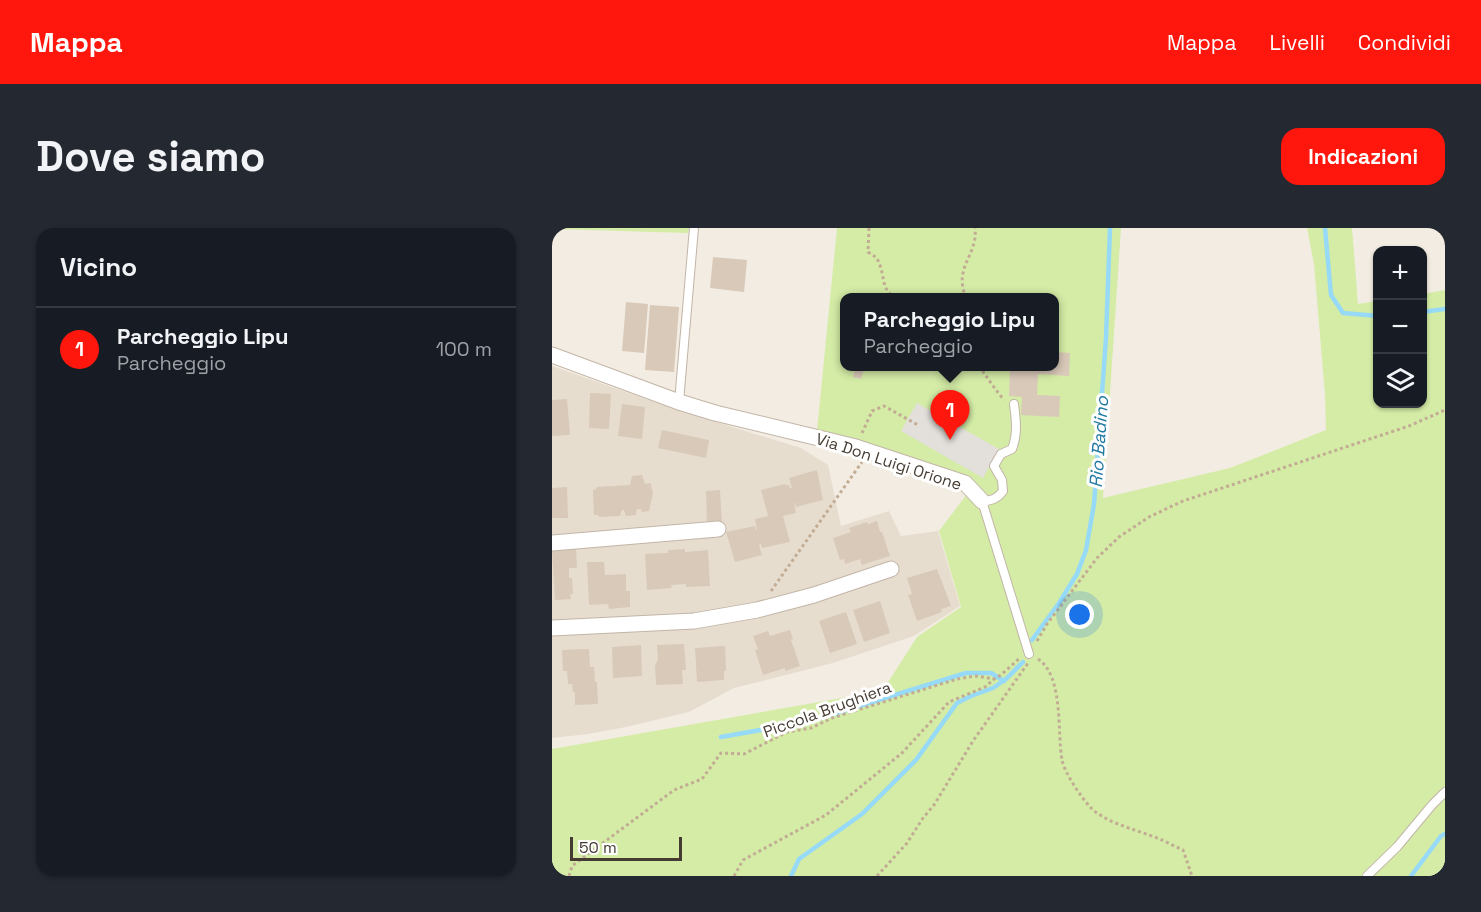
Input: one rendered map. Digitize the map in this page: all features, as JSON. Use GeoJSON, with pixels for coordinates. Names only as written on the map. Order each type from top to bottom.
{"type":"FeatureCollection","features":[{"type":"Feature","properties":{"kind":"street","name":"Via Don Luigi Orione"},"geometry":{"type":"LineString","coordinates":[[552,355],[679,402],[856,447],[965,483],[982,501]]}},
{"type":"Feature","properties":{"kind":"street"},"geometry":{"type":"LineString","coordinates":[[552,543],[718,529]]}},
{"type":"Feature","properties":{"kind":"street"},"geometry":{"type":"LineString","coordinates":[[552,628],[694,621],[757,610],[814,595],[891,569]]}},
{"type":"Feature","properties":{"kind":"lane"},"geometry":{"type":"LineString","coordinates":[[679,402],[694,228]]}},
{"type":"Feature","properties":{"kind":"lane"},"geometry":{"type":"LineString","coordinates":[[982,501],[997,498],[1003,492],[1002,480],[994,466],[1001,454],[1012,449],[1015,440],[1017,429],[1014,404]]}},
{"type":"Feature","properties":{"kind":"lane","name":"Via Don Luigi Orione"},"geometry":{"type":"LineString","coordinates":[[982,501],[1028,649]]}},
{"type":"Feature","properties":{"kind":"lane"},"geometry":{"type":"LineString","coordinates":[[1367,876],[1397,847],[1445,792]]}},
{"type":"Feature","properties":{"kind":"path"},"geometry":{"type":"LineString","coordinates":[[869,228],[868,252],[877,258],[885,287],[890,293]]}},
{"type":"Feature","properties":{"kind":"path"},"geometry":{"type":"LineString","coordinates":[[964,293],[962,272],[975,241],[975,228]]}},
{"type":"Feature","properties":{"kind":"path"},"geometry":{"type":"LineString","coordinates":[[983,371],[1004,400],[1014,404]]}},
{"type":"Feature","properties":{"kind":"path"},"geometry":{"type":"LineString","coordinates":[[864,428],[872,411],[884,406],[918,425]]}},
{"type":"Feature","properties":{"kind":"path"},"geometry":{"type":"LineString","coordinates":[[734,876],[743,860],[826,815],[902,753],[949,702],[985,687],[1001,675],[1028,649],[1097,558],[1119,537],[1149,517],[1183,501],[1409,426],[1445,410]]}},
{"type":"Feature","properties":{"kind":"path"},"geometry":{"type":"LineString","coordinates":[[757,610],[870,451]]}},
{"type":"Feature","properties":{"kind":"path"},"geometry":{"type":"LineString","coordinates":[[877,876],[907,843],[934,805],[973,741],[1028,664],[1028,649]]}},
{"type":"Feature","properties":{"kind":"path"},"geometry":{"type":"LineString","coordinates":[[1028,649],[1042,662],[1051,676],[1056,691],[1062,762],[1076,789],[1092,809],[1121,826],[1152,836],[1183,850],[1192,876]]}},
{"type":"Feature","properties":{"kind":"path","name":"Piccola Brughiera"},"geometry":{"type":"LineString","coordinates":[[569,876],[572,866],[674,790],[702,779],[722,753],[744,754],[787,732],[811,728],[873,704],[957,679],[976,676],[995,678]]}},
{"type":"Feature","properties":{"kind":"shaded area"},"geometry":{"type":"Polygon","coordinates":[[[552,366],[677,410],[801,448],[828,465],[841,526],[889,511],[901,536],[938,531],[960,606],[914,636],[833,663],[734,688],[689,712],[626,727],[552,738],[552,366]]]}},
{"type":"Feature","properties":{"kind":"shaded area"},"geometry":{"type":"Polygon","coordinates":[[[917,403],[999,449],[983,478],[901,431],[917,403]]]}},
{"type":"Feature","properties":{"kind":"green space"},"geometry":{"type":"Polygon","coordinates":[[[552,228],[689,228],[688,233],[552,228]]]}},
{"type":"Feature","properties":{"kind":"green space"},"geometry":{"type":"Polygon","coordinates":[[[837,228],[1121,228],[1103,498],[1230,468],[1326,430],[1314,264],[1307,228],[1352,228],[1358,304],[1373,302],[1373,408],[1427,408],[1427,293],[1445,290],[1445,876],[552,876],[552,749],[853,696],[887,684],[917,637],[961,607],[939,531],[972,486],[817,431],[837,228]]]}},
{"type":"Feature","properties":{"kind":"building"},"geometry":{"type":"Polygon","coordinates":[[[713,257],[747,260],[744,292],[710,288],[713,257]]]}},
{"type":"Feature","properties":{"kind":"building"},"geometry":{"type":"Polygon","coordinates":[[[626,302],[648,304],[644,353],[622,351],[626,302]]]}},
{"type":"Feature","properties":{"kind":"building"},"geometry":{"type":"Polygon","coordinates":[[[650,305],[679,307],[674,372],[645,370],[650,305]]]}},
{"type":"Feature","properties":{"kind":"building"},"geometry":{"type":"Polygon","coordinates":[[[1059,352],[1070,353],[1069,376],[1038,374],[1037,395],[1060,396],[1059,417],[1021,415],[1022,397],[1009,396],[1010,371],[1059,371],[1059,352]]]}},
{"type":"Feature","properties":{"kind":"building"},"geometry":{"type":"Polygon","coordinates":[[[855,371],[863,371],[861,379],[853,377],[855,371]]]}},
{"type":"Feature","properties":{"kind":"building"},"geometry":{"type":"Polygon","coordinates":[[[590,393],[611,394],[609,429],[589,428],[590,393]]]}},
{"type":"Feature","properties":{"kind":"building"},"geometry":{"type":"Polygon","coordinates":[[[567,399],[570,435],[552,436],[552,400],[567,399]]]}},
{"type":"Feature","properties":{"kind":"building"},"geometry":{"type":"Polygon","coordinates":[[[622,404],[645,407],[642,439],[618,436],[622,404]]]}},
{"type":"Feature","properties":{"kind":"building"},"geometry":{"type":"Polygon","coordinates":[[[662,430],[709,440],[706,458],[658,448],[662,430]]]}},
{"type":"Feature","properties":{"kind":"building"},"geometry":{"type":"Polygon","coordinates":[[[817,470],[823,500],[796,507],[794,503],[796,513],[783,516],[790,542],[762,548],[761,544],[759,545],[762,555],[735,562],[726,532],[755,526],[757,530],[755,519],[768,516],[761,490],[785,484],[792,488],[789,478],[817,470]]]}},
{"type":"Feature","properties":{"kind":"building"},"geometry":{"type":"Polygon","coordinates":[[[642,475],[645,484],[651,483],[653,493],[649,511],[642,512],[641,509],[637,509],[636,515],[626,516],[624,510],[620,516],[599,517],[594,515],[593,490],[597,487],[630,485],[632,476],[642,475]]]}},
{"type":"Feature","properties":{"kind":"building"},"geometry":{"type":"Polygon","coordinates":[[[567,487],[568,518],[552,518],[552,488],[567,487]]]}},
{"type":"Feature","properties":{"kind":"building"},"geometry":{"type":"Polygon","coordinates":[[[720,490],[722,523],[707,524],[706,491],[720,490]]]}},
{"type":"Feature","properties":{"kind":"building"},"geometry":{"type":"Polygon","coordinates":[[[877,521],[890,556],[862,565],[860,559],[845,564],[844,559],[840,560],[833,538],[851,532],[849,528],[877,521]]]}},
{"type":"Feature","properties":{"kind":"building"},"geometry":{"type":"Polygon","coordinates":[[[576,548],[577,568],[569,568],[569,578],[572,578],[571,599],[555,600],[552,550],[576,548]]]}},
{"type":"Feature","properties":{"kind":"building"},"geometry":{"type":"Polygon","coordinates":[[[685,549],[685,552],[708,550],[710,586],[686,587],[686,584],[671,585],[672,588],[647,590],[645,554],[668,553],[668,550],[685,549]]]}},
{"type":"Feature","properties":{"kind":"building"},"geometry":{"type":"Polygon","coordinates":[[[587,562],[604,562],[605,575],[626,574],[626,591],[630,591],[630,607],[609,609],[608,604],[589,605],[587,562]]]}},
{"type":"Feature","properties":{"kind":"building"},"geometry":{"type":"Polygon","coordinates":[[[937,569],[951,606],[941,609],[942,612],[917,621],[908,595],[912,594],[907,578],[937,569]]]}},
{"type":"Feature","properties":{"kind":"building"},"geometry":{"type":"Polygon","coordinates":[[[880,601],[890,633],[864,642],[853,610],[880,601]]]}},
{"type":"Feature","properties":{"kind":"building"},"geometry":{"type":"Polygon","coordinates":[[[846,612],[857,644],[830,653],[819,621],[846,612]]]}},
{"type":"Feature","properties":{"kind":"building"},"geometry":{"type":"Polygon","coordinates":[[[790,630],[800,666],[763,675],[753,636],[768,631],[770,636],[790,630]]]}},
{"type":"Feature","properties":{"kind":"building"},"geometry":{"type":"Polygon","coordinates":[[[684,644],[686,670],[682,670],[683,684],[656,685],[657,645],[684,644]]]}},
{"type":"Feature","properties":{"kind":"building"},"geometry":{"type":"Polygon","coordinates":[[[641,645],[642,676],[613,678],[612,647],[641,645]]]}},
{"type":"Feature","properties":{"kind":"building"},"geometry":{"type":"Polygon","coordinates":[[[725,646],[724,680],[697,682],[695,648],[725,646]]]}},
{"type":"Feature","properties":{"kind":"building"},"geometry":{"type":"Polygon","coordinates":[[[589,649],[590,667],[594,667],[595,682],[597,682],[598,704],[575,705],[575,692],[573,692],[572,684],[568,684],[567,671],[563,671],[562,650],[589,649]]]}},
{"type":"Feature","properties":{"kind":"waterway","name":"Rio Badino"},"geometry":{"type":"LineString","coordinates":[[1032,640],[1077,574],[1086,550],[1094,504],[1106,338],[1110,228]]}},
{"type":"Feature","properties":{"kind":"waterway"},"geometry":{"type":"LineString","coordinates":[[1325,228],[1331,295],[1343,313],[1373,316]]}},
{"type":"Feature","properties":{"kind":"waterway"},"geometry":{"type":"LineString","coordinates":[[1427,311],[1445,309]]}},
{"type":"Feature","properties":{"kind":"waterway","name":"Rio Badino"},"geometry":{"type":"LineString","coordinates":[[791,876],[799,859],[862,814],[916,760],[957,703],[993,688],[1023,662]]}},
{"type":"Feature","properties":{"kind":"waterway"},"geometry":{"type":"LineString","coordinates":[[721,737],[811,721],[966,673],[991,673],[1004,681]]}},
{"type":"Feature","properties":{"kind":"waterway"},"geometry":{"type":"LineString","coordinates":[[1411,876],[1441,836],[1445,834]]}},
{"type":"Feature","properties":{"kind":"place","name":"Parcheggio Lipu"},"geometry":{"type":"Point","coordinates":[950,440]}}]}
